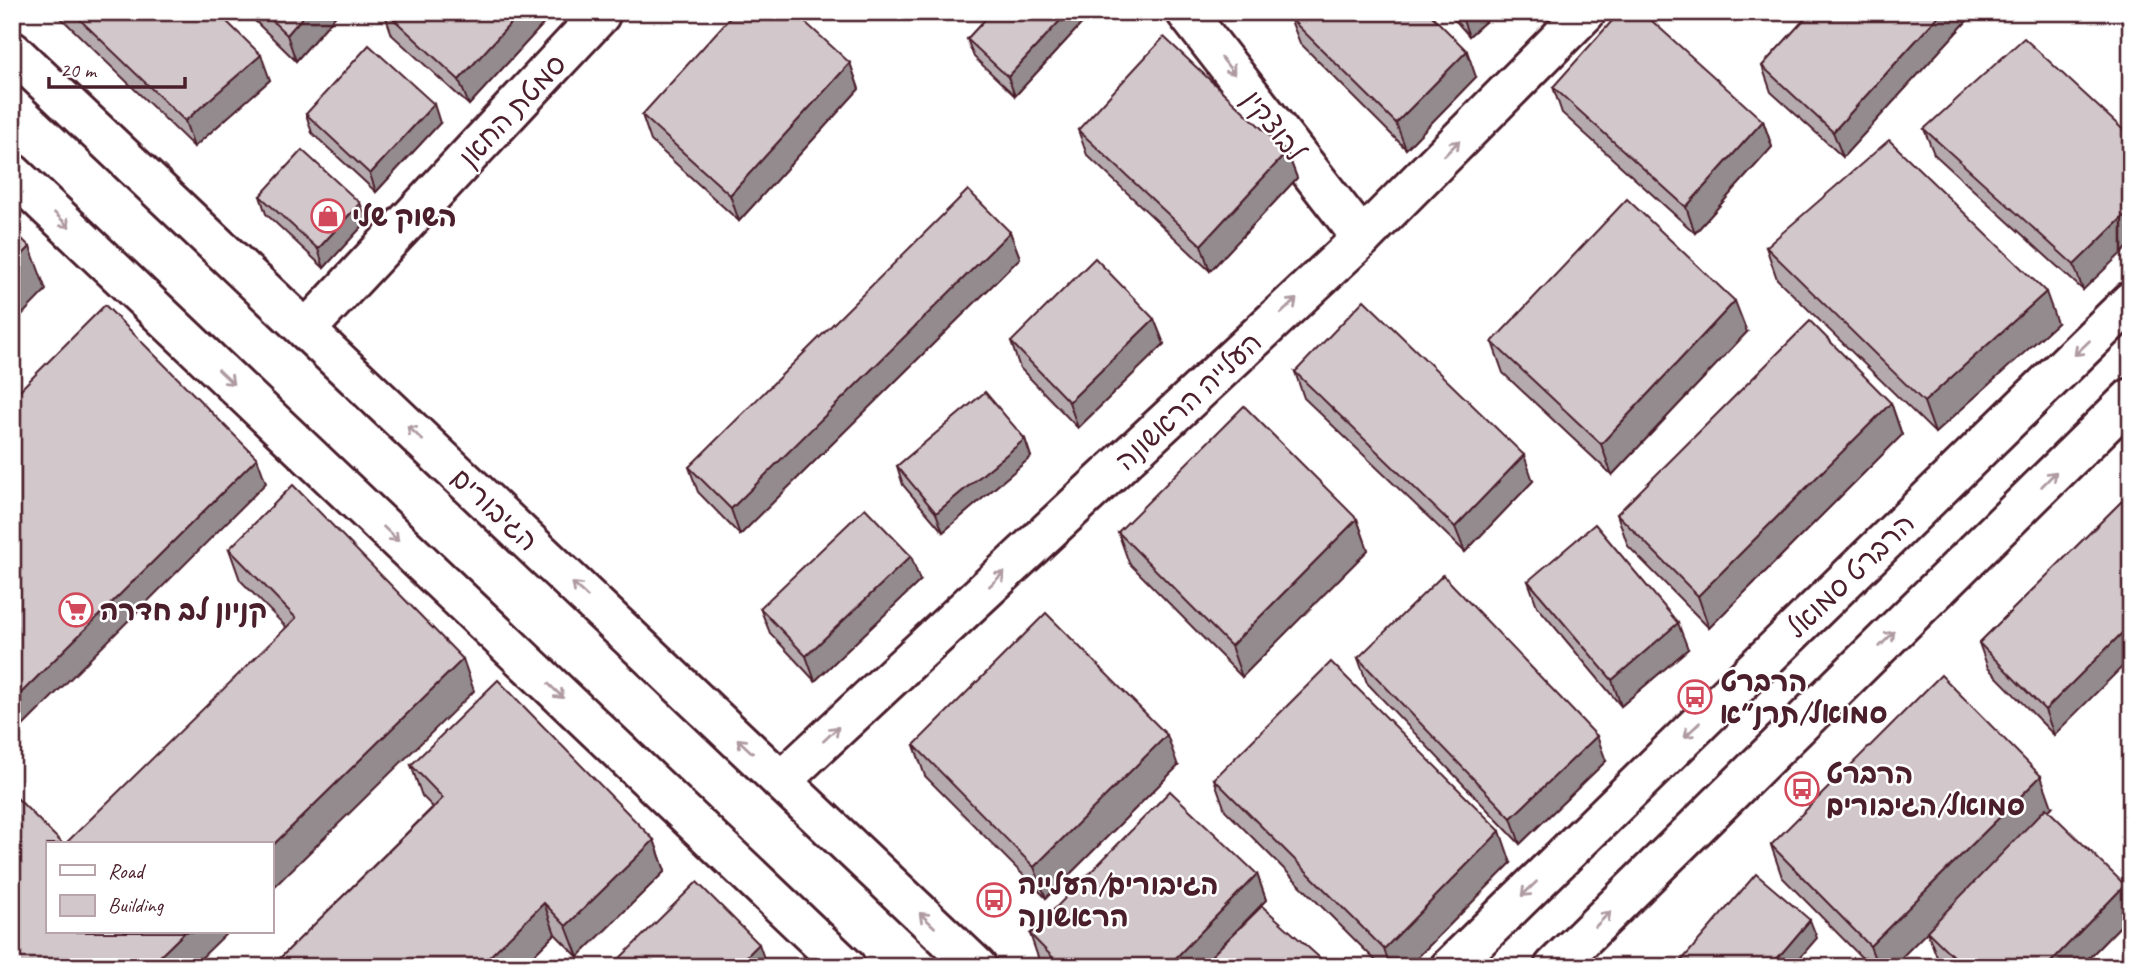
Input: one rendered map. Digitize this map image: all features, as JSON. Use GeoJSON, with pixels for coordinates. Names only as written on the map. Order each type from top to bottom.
{"type":"FeatureCollection","features":[{"type":"Feature","properties":{"kind":"street","name":"סמטת החאן"},"geometry":{"type":"LineString","coordinates":[[306,330],[600,15],[596,12]]}},
{"type":"Feature","properties":{"kind":"street","name":"לבוצקין"},"geometry":{"type":"LineString","coordinates":[[1186,12],[1362,238]]}},
{"type":"Feature","properties":{"kind":"street","name":"העלייה הראשונה"},"geometry":{"type":"LineString","coordinates":[[781,781],[1362,238],[1586,12]]}},
{"type":"Feature","properties":{"kind":"street","name":"הגיבורים"},"geometry":{"type":"LineString","coordinates":[[12,51],[977,967]]}},
{"type":"Feature","properties":{"kind":"street"},"geometry":{"type":"LineString","coordinates":[[12,173],[846,967]]}},
{"type":"Feature","properties":{"kind":"street","name":"הרברט סמואל"},"geometry":{"type":"LineString","coordinates":[[1450,967],[2131,300]]}},
{"type":"Feature","properties":{"kind":"street"},"geometry":{"type":"LineString","coordinates":[[1554,967],[2131,398]]}},
{"type":"Feature","properties":{"kind":"building"},"geometry":{"type":"Polygon","coordinates":[[[72,12],[217,12],[261,55],[185,121],[72,12]]]}},
{"type":"Feature","properties":{"kind":"building"},"geometry":{"type":"Polygon","coordinates":[[[263,12],[307,12],[287,35],[263,12]]]}},
{"type":"Feature","properties":{"kind":"building"},"geometry":{"type":"Polygon","coordinates":[[[386,12],[521,12],[459,80],[386,12]]]}},
{"type":"Feature","properties":{"kind":"building"},"geometry":{"type":"Polygon","coordinates":[[[735,12],[794,12],[850,63],[730,195],[642,115],[735,12]]]}},
{"type":"Feature","properties":{"kind":"building"},"geometry":{"type":"Polygon","coordinates":[[[992,12],[1068,12],[1008,77],[967,39],[992,12]]]}},
{"type":"Feature","properties":{"kind":"building"},"geometry":{"type":"Polygon","coordinates":[[[1296,12],[1428,12],[1467,51],[1396,123],[1290,18],[1296,12]]]}},
{"type":"Feature","properties":{"kind":"building"},"geometry":{"type":"Polygon","coordinates":[[[1457,12],[1469,12],[1462,18],[1457,12]]]}},
{"type":"Feature","properties":{"kind":"building"},"geometry":{"type":"Polygon","coordinates":[[[1620,12],[1642,12],[1763,121],[1686,207],[1553,87],[1620,12]]]}},
{"type":"Feature","properties":{"kind":"building"},"geometry":{"type":"Polygon","coordinates":[[[1811,12],[1942,12],[1833,132],[1762,66],[1811,12]]]}},
{"type":"Feature","properties":{"kind":"building"},"geometry":{"type":"Polygon","coordinates":[[[1164,37],[1287,152],[1201,245],[1078,130],[1164,37]]]}},
{"type":"Feature","properties":{"kind":"building"},"geometry":{"type":"Polygon","coordinates":[[[2024,38],[2131,137],[2131,209],[2074,265],[1924,129],[2024,38]]]}},
{"type":"Feature","properties":{"kind":"building"},"geometry":{"type":"Polygon","coordinates":[[[369,45],[434,104],[370,174],[306,114],[369,45]]]}},
{"type":"Feature","properties":{"kind":"building"},"geometry":{"type":"Polygon","coordinates":[[[1889,140],[2046,292],[1924,402],[1766,247],[1889,140]]]}},
{"type":"Feature","properties":{"kind":"building"},"geometry":{"type":"Polygon","coordinates":[[[302,150],[360,203],[318,249],[260,196],[302,150]]]}},
{"type":"Feature","properties":{"kind":"building"},"geometry":{"type":"Polygon","coordinates":[[[968,190],[1010,232],[731,509],[689,467],[968,190]]]}},
{"type":"Feature","properties":{"kind":"building"},"geometry":{"type":"Polygon","coordinates":[[[1627,199],[1735,301],[1601,444],[1492,342],[1627,199]]]}},
{"type":"Feature","properties":{"kind":"building"},"geometry":{"type":"Polygon","coordinates":[[[12,229],[30,247],[12,265],[12,229]]]}},
{"type":"Feature","properties":{"kind":"building"},"geometry":{"type":"Polygon","coordinates":[[[1095,258],[1154,319],[1069,402],[1011,342],[1095,258]]]}},
{"type":"Feature","properties":{"kind":"building"},"geometry":{"type":"Polygon","coordinates":[[[1364,300],[1524,455],[1455,527],[1295,372],[1364,300]]]}},
{"type":"Feature","properties":{"kind":"building","name":"קניון לב חדרה"},"geometry":{"type":"Polygon","coordinates":[[[105,305],[257,458],[12,702],[12,398],[105,305]]]}},
{"type":"Feature","properties":{"kind":"building"},"geometry":{"type":"Polygon","coordinates":[[[1810,321],[1891,403],[1698,596],[1617,514],[1810,321]]]}},
{"type":"Feature","properties":{"kind":"building"},"geometry":{"type":"Polygon","coordinates":[[[985,392],[1025,439],[936,513],[897,466],[985,392]]]}},
{"type":"Feature","properties":{"kind":"building"},"geometry":{"type":"Polygon","coordinates":[[[1244,406],[1357,519],[1231,646],[1118,532],[1244,406]]]}},
{"type":"Feature","properties":{"kind":"building"},"geometry":{"type":"Polygon","coordinates":[[[293,485],[463,659],[273,845],[273,842],[67,842],[296,618],[229,549],[293,485]]]}},
{"type":"Feature","properties":{"kind":"building"},"geometry":{"type":"Polygon","coordinates":[[[2122,501],[2131,509],[2131,624],[2045,710],[1979,643],[2122,501]]]}},
{"type":"Feature","properties":{"kind":"building"},"geometry":{"type":"Polygon","coordinates":[[[865,508],[911,556],[806,656],[760,608],[865,508]]]}},
{"type":"Feature","properties":{"kind":"building"},"geometry":{"type":"Polygon","coordinates":[[[1595,524],[1678,623],[1612,680],[1528,581],[1595,524]]]}},
{"type":"Feature","properties":{"kind":"building"},"geometry":{"type":"Polygon","coordinates":[[[1443,575],[1597,736],[1511,818],[1358,658],[1443,575]]]}},
{"type":"Feature","properties":{"kind":"building"},"geometry":{"type":"Polygon","coordinates":[[[1046,613],[1167,735],[1034,867],[914,745],[1046,613]]]}},
{"type":"Feature","properties":{"kind":"building"},"geometry":{"type":"Polygon","coordinates":[[[1331,662],[1500,831],[1384,949],[1214,779],[1331,662]]]}},
{"type":"Feature","properties":{"kind":"building"},"geometry":{"type":"Polygon","coordinates":[[[1941,675],[2041,776],[1870,946],[1771,845],[1941,675]]]}},
{"type":"Feature","properties":{"kind":"building"},"geometry":{"type":"Polygon","coordinates":[[[498,680],[654,840],[566,926],[544,903],[479,967],[271,967],[443,798],[411,765],[498,680]]]}},
{"type":"Feature","properties":{"kind":"building"},"geometry":{"type":"Polygon","coordinates":[[[1170,791],[1257,874],[1167,967],[1062,967],[1030,934],[1170,791]]]}},
{"type":"Feature","properties":{"kind":"building"},"geometry":{"type":"Polygon","coordinates":[[[12,793],[61,842],[46,842],[46,934],[183,934],[149,967],[12,967],[12,793]]]}},
{"type":"Feature","properties":{"kind":"building"},"geometry":{"type":"Polygon","coordinates":[[[2046,808],[2125,885],[2046,967],[1964,967],[1927,931],[2046,808]]]}},
{"type":"Feature","properties":{"kind":"building"},"geometry":{"type":"Polygon","coordinates":[[[1756,874],[1810,920],[1770,967],[1676,967],[1756,874]]]}},
{"type":"Feature","properties":{"kind":"building"},"geometry":{"type":"Polygon","coordinates":[[[697,882],[759,944],[736,967],[611,967],[697,882]]]}},
{"type":"Feature","properties":{"kind":"building"},"geometry":{"type":"Polygon","coordinates":[[[1262,906],[1330,967],[1200,967],[1262,906]]]}},
{"type":"Feature","properties":{"kind":"place","name":"השוק שלי"},"geometry":{"type":"Point","coordinates":[328,216]}},
{"type":"Feature","properties":{"kind":"place","name":"קניון לב חדרה"},"geometry":{"type":"Point","coordinates":[76,610]}},
{"type":"Feature","properties":{"kind":"place","name":"הרברט סמואל/תרנ״א"},"geometry":{"type":"Point","coordinates":[1695,697]}},
{"type":"Feature","properties":{"kind":"place","name":"הרברט סמואל/הגיבורים"},"geometry":{"type":"Point","coordinates":[1802,789]}},
{"type":"Feature","properties":{"kind":"place","name":"הגיבורים/העלייה הראשונה"},"geometry":{"type":"Point","coordinates":[994,900]}}]}
